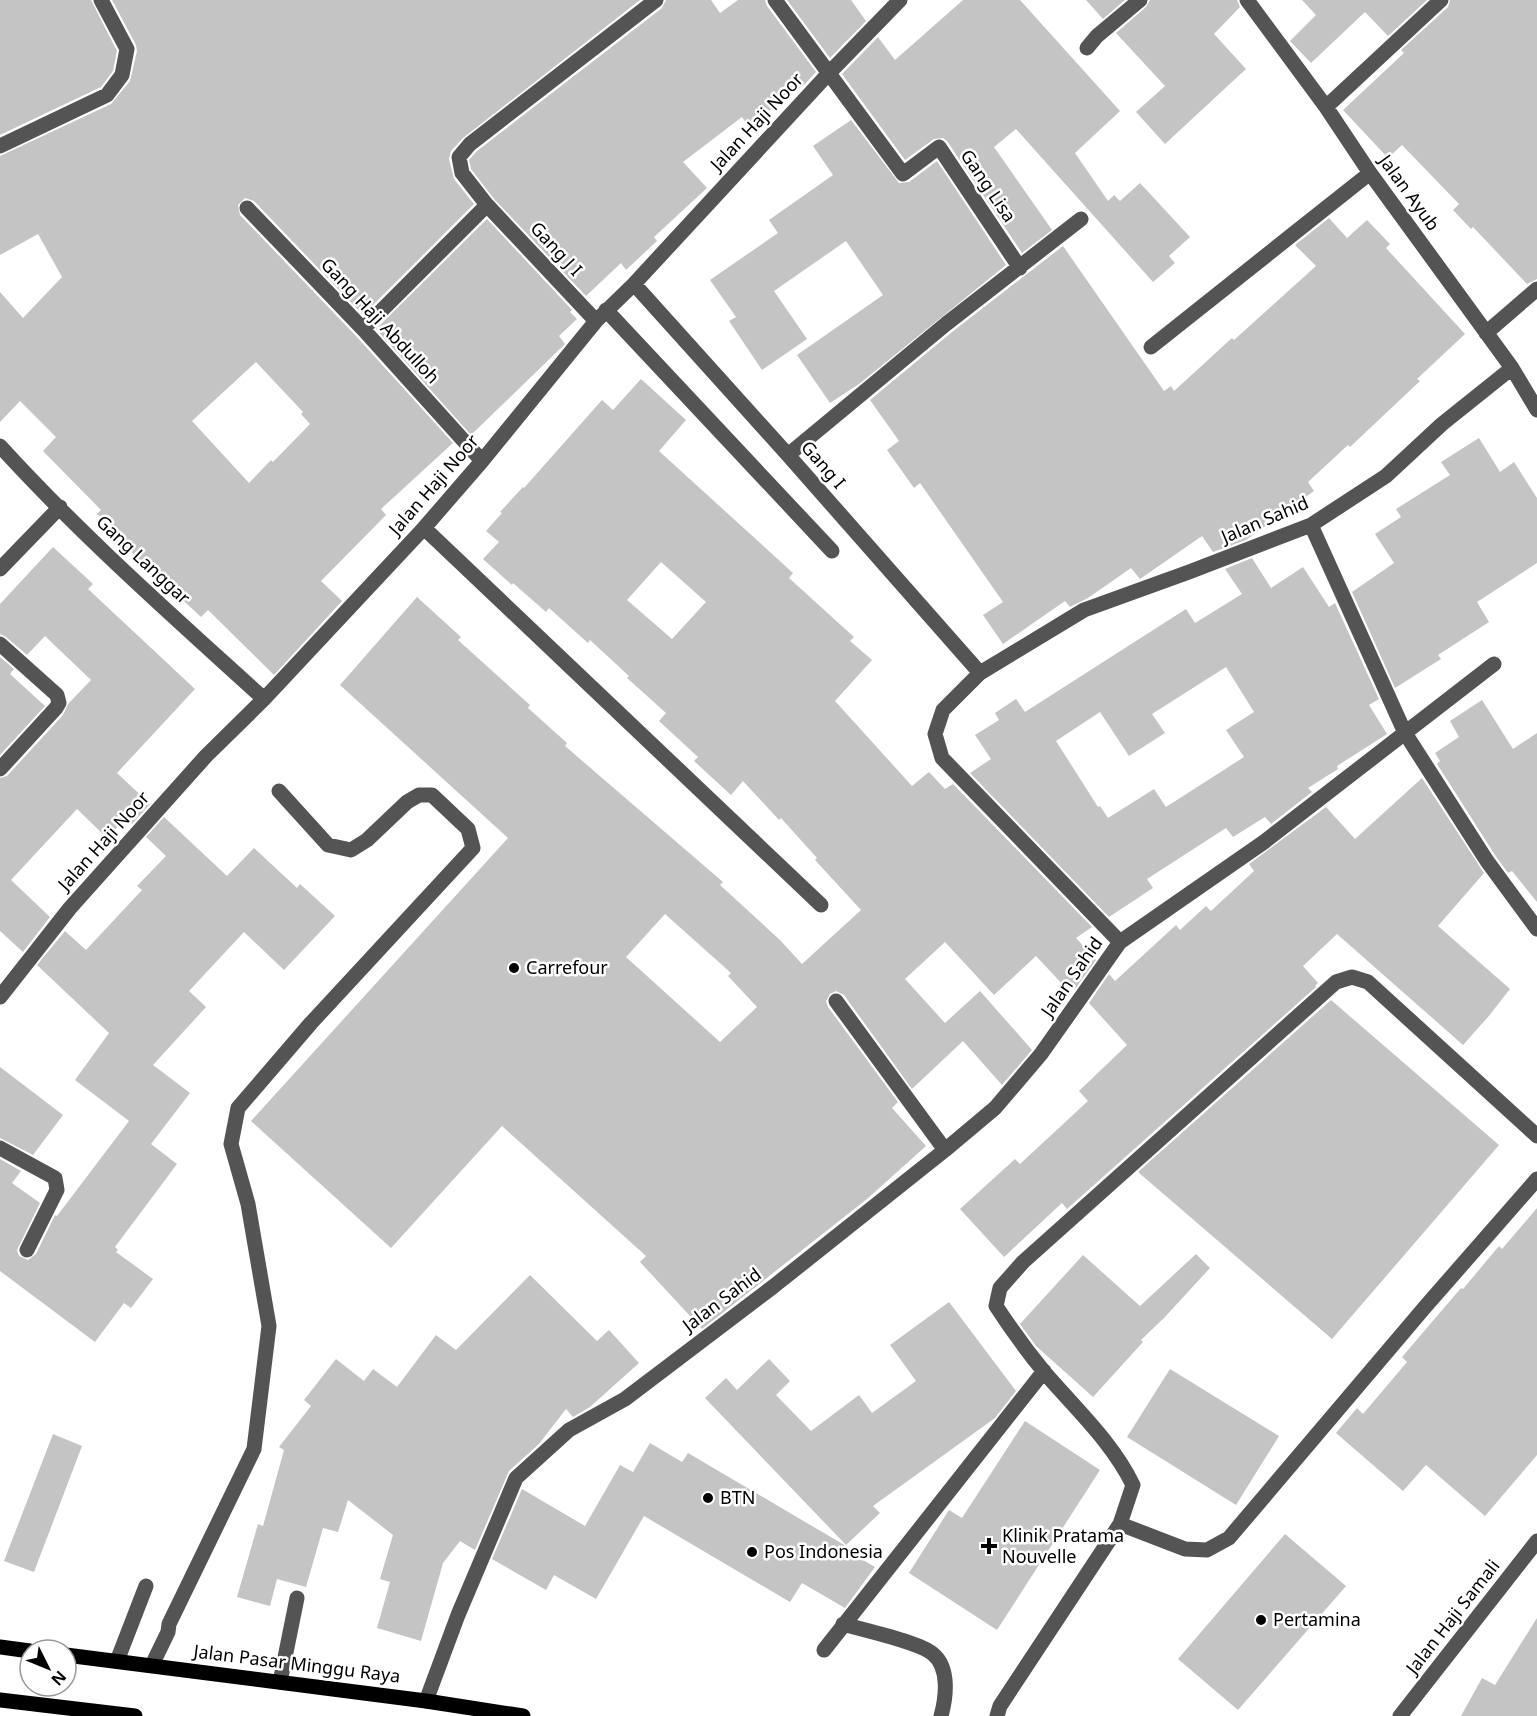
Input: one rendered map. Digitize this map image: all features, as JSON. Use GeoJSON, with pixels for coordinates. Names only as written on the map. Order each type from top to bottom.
{"type":"FeatureCollection","features":[{"type":"Feature","properties":{"kind":"main road"},"geometry":{"type":"LineString","coordinates":[[0,1647],[18,1649]]}},
{"type":"Feature","properties":{"kind":"main road","name":"Jalan Pasar Minggu Raya"},"geometry":{"type":"LineString","coordinates":[[78,1656],[426,1701],[523,1716]]}},
{"type":"Feature","properties":{"kind":"main road"},"geometry":{"type":"LineString","coordinates":[[0,1700],[80,1713],[135,1716]]}},
{"type":"Feature","properties":{"kind":"street"},"geometry":{"type":"LineString","coordinates":[[0,146],[107,95],[122,75],[127,50],[101,0]]}},
{"type":"Feature","properties":{"kind":"street","name":"Gang J I"},"geometry":{"type":"LineString","coordinates":[[656,0],[470,144],[459,157],[462,173],[487,205],[601,315],[832,551]]}},
{"type":"Feature","properties":{"kind":"street"},"geometry":{"type":"LineString","coordinates":[[775,0],[829,73]]}},
{"type":"Feature","properties":{"kind":"street","name":"Jalan Haji Noor"},"geometry":{"type":"LineString","coordinates":[[0,997],[70,908],[206,756],[264,699],[424,528],[601,315],[634,284],[829,73],[900,0]]}},
{"type":"Feature","properties":{"kind":"street"},"geometry":{"type":"LineString","coordinates":[[1087,48],[1097,36],[1140,0]]}},
{"type":"Feature","properties":{"kind":"street","name":"Jalan Ayub"},"geometry":{"type":"LineString","coordinates":[[1248,0],[1512,368],[1537,411]]}},
{"type":"Feature","properties":{"kind":"street"},"geometry":{"type":"LineString","coordinates":[[1326,106],[1441,0]]}},
{"type":"Feature","properties":{"kind":"street","name":"Gang Lisa"},"geometry":{"type":"LineString","coordinates":[[829,73],[903,174],[939,147],[1020,268]]}},
{"type":"Feature","properties":{"kind":"street"},"geometry":{"type":"LineString","coordinates":[[1151,348],[1370,173]]}},
{"type":"Feature","properties":{"kind":"street"},"geometry":{"type":"LineString","coordinates":[[363,329],[487,205]]}},
{"type":"Feature","properties":{"kind":"street","name":"Gang Haji Abdulloh"},"geometry":{"type":"LineString","coordinates":[[247,208],[363,329],[482,461]]}},
{"type":"Feature","properties":{"kind":"street"},"geometry":{"type":"LineString","coordinates":[[788,454],[946,324],[1082,219]]}},
{"type":"Feature","properties":{"kind":"street","name":"Gang I"},"geometry":{"type":"LineString","coordinates":[[634,284],[788,454],[980,673]]}},
{"type":"Feature","properties":{"kind":"street"},"geometry":{"type":"LineString","coordinates":[[1486,333],[1537,289]]}},
{"type":"Feature","properties":{"kind":"street","name":"Jalan Sahid"},"geometry":{"type":"LineString","coordinates":[[426,1701],[453,1628],[516,1478],[569,1430],[625,1399],[774,1286],[995,1108],[1041,1054],[1120,942],[942,758],[935,734],[944,710],[980,673],[1084,610],[1311,525],[1386,476],[1442,424],[1512,368]]}},
{"type":"Feature","properties":{"kind":"street","name":"Gang Langgar"},"geometry":{"type":"LineString","coordinates":[[0,446],[136,582],[264,699]]}},
{"type":"Feature","properties":{"kind":"street"},"geometry":{"type":"LineString","coordinates":[[0,569],[60,507]]}},
{"type":"Feature","properties":{"kind":"street"},"geometry":{"type":"LineString","coordinates":[[1311,525],[1405,733],[1487,861],[1537,929]]}},
{"type":"Feature","properties":{"kind":"street"},"geometry":{"type":"LineString","coordinates":[[424,528],[821,905]]}},
{"type":"Feature","properties":{"kind":"street"},"geometry":{"type":"LineString","coordinates":[[0,644],[57,695],[58,703],[0,769]]}},
{"type":"Feature","properties":{"kind":"street"},"geometry":{"type":"LineString","coordinates":[[1120,942],[1264,842],[1494,664]]}},
{"type":"Feature","properties":{"kind":"street"},"geometry":{"type":"LineString","coordinates":[[152,1665],[168,1632],[169,1624],[254,1449],[269,1326],[248,1204],[231,1144],[238,1108],[311,1023],[473,848],[468,829],[432,795],[419,795],[406,802],[367,840],[351,850],[328,845],[279,791]]}},
{"type":"Feature","properties":{"kind":"street"},"geometry":{"type":"LineString","coordinates":[[998,1711],[1120,1524],[1133,1485],[1122,1462],[1044,1371],[1012,1331],[996,1306],[1000,1288],[1023,1262],[1336,982],[1352,977],[1368,982],[1537,1136]]}},
{"type":"Feature","properties":{"kind":"street"},"geometry":{"type":"LineString","coordinates":[[836,1001],[945,1150]]}},
{"type":"Feature","properties":{"kind":"street"},"geometry":{"type":"LineString","coordinates":[[0,1148],[55,1178],[57,1190],[27,1250]]}},
{"type":"Feature","properties":{"kind":"street"},"geometry":{"type":"LineString","coordinates":[[1120,1524],[1185,1549],[1207,1550],[1229,1538],[1537,1179]]}},
{"type":"Feature","properties":{"kind":"street"},"geometry":{"type":"LineString","coordinates":[[825,1650],[843,1624],[1044,1371]]}},
{"type":"Feature","properties":{"kind":"street","name":"Jalan Haji Samali"},"geometry":{"type":"LineString","coordinates":[[1400,1716],[1537,1541]]}},
{"type":"Feature","properties":{"kind":"street"},"geometry":{"type":"LineString","coordinates":[[117,1661],[143,1592]]}},
{"type":"Feature","properties":{"kind":"street"},"geometry":{"type":"LineString","coordinates":[[280,1682],[297,1598]]}},
{"type":"Feature","properties":{"kind":"street"},"geometry":{"type":"LineString","coordinates":[[843,1624],[922,1647],[934,1654],[941,1665],[946,1693],[941,1716]]}},
{"type":"Feature","properties":{"kind":"building"},"geometry":{"type":"Polygon","coordinates":[[[0,0],[91,0],[117,51],[113,71],[101,87],[0,135],[0,0]]]}},
{"type":"Feature","properties":{"kind":"building"},"geometry":{"type":"Polygon","coordinates":[[[112,0],[640,0],[463,138],[451,151],[449,159],[454,179],[474,204],[363,315],[254,201],[245,198],[238,205],[240,215],[356,336],[453,443],[381,509],[386,515],[321,581],[342,601],[274,675],[208,610],[201,617],[125,546],[127,544],[97,514],[101,510],[43,451],[56,437],[20,401],[0,422],[0,292],[23,318],[62,277],[38,234],[0,255],[0,156],[111,104],[130,81],[137,51],[112,0]],[[256,362],[192,421],[249,483],[310,424],[301,414],[303,412],[256,362]]]}},
{"type":"Feature","properties":{"kind":"building"},"geometry":{"type":"Polygon","coordinates":[[[666,0],[711,0],[720,13],[738,0],[765,0],[767,6],[816,72],[805,84],[748,126],[742,117],[683,162],[707,188],[654,237],[657,241],[626,270],[621,263],[586,296],[494,199],[471,169],[469,160],[477,151],[662,8],[666,0]]]}},
{"type":"Feature","properties":{"kind":"building"},"geometry":{"type":"Polygon","coordinates":[[[787,0],[851,0],[866,21],[830,58],[787,0]]]}},
{"type":"Feature","properties":{"kind":"building"},"geometry":{"type":"Polygon","coordinates":[[[963,0],[1020,0],[1120,111],[1075,153],[1108,201],[1114,195],[1120,201],[1140,183],[1190,237],[1169,256],[1175,263],[1153,282],[1016,129],[994,147],[1052,230],[1022,253],[947,141],[943,138],[934,139],[905,160],[842,74],[878,37],[895,60],[963,0]]]}},
{"type":"Feature","properties":{"kind":"building"},"geometry":{"type":"Polygon","coordinates":[[[1086,0],[1125,0],[1103,19],[1086,0]]]}},
{"type":"Feature","properties":{"kind":"building"},"geometry":{"type":"Polygon","coordinates":[[[1150,0],[1237,0],[1240,7],[1214,34],[1246,69],[1165,144],[1136,112],[1165,86],[1116,33],[1146,7],[1150,0]]]}},
{"type":"Feature","properties":{"kind":"building"},"geometry":{"type":"Polygon","coordinates":[[[1302,0],[1427,0],[1388,36],[1365,12],[1311,63],[1290,41],[1316,15],[1302,0]]]}},
{"type":"Feature","properties":{"kind":"building"},"geometry":{"type":"Polygon","coordinates":[[[1450,0],[1537,0],[1537,279],[1527,284],[1473,227],[1471,229],[1453,210],[1459,204],[1402,145],[1388,158],[1343,110],[1404,53],[1401,50],[1448,7],[1450,0]]]}},
{"type":"Feature","properties":{"kind":"building"},"geometry":{"type":"Polygon","coordinates":[[[851,120],[899,183],[909,182],[937,161],[1006,265],[859,384],[830,403],[797,355],[883,295],[846,241],[774,291],[807,339],[762,370],[729,321],[736,317],[710,280],[778,233],[769,220],[833,175],[813,146],[851,120]]]}},
{"type":"Feature","properties":{"kind":"building"},"geometry":{"type":"Polygon","coordinates":[[[1329,218],[1347,238],[1367,220],[1390,244],[1386,248],[1465,334],[1417,379],[1420,381],[1350,447],[1348,445],[1308,482],[1314,491],[1246,540],[1213,552],[1202,536],[1140,579],[1131,568],[1088,598],[1070,607],[1065,601],[1003,644],[983,615],[1003,602],[920,483],[914,488],[887,450],[899,441],[870,400],[952,332],[1063,246],[1164,391],[1171,386],[1174,391],[1316,266],[1295,245],[1329,218]]]}},
{"type":"Feature","properties":{"kind":"building"},"geometry":{"type":"Polygon","coordinates":[[[487,219],[572,310],[570,312],[577,319],[559,336],[565,344],[471,435],[376,329],[487,219]]]}},
{"type":"Feature","properties":{"kind":"building"},"geometry":{"type":"Polygon","coordinates":[[[641,379],[686,420],[659,451],[793,573],[789,578],[854,637],[850,641],[872,660],[835,701],[912,786],[929,772],[945,789],[953,784],[1092,927],[1076,938],[1096,960],[1075,989],[1069,981],[1064,986],[1036,956],[994,995],[945,942],[905,979],[945,1023],[980,991],[1032,1050],[1002,1085],[963,1041],[912,1089],[844,995],[836,991],[830,994],[826,1001],[828,1007],[898,1102],[892,1108],[926,1146],[867,1199],[702,1329],[640,1262],[646,1256],[502,1126],[391,1248],[251,1121],[508,838],[340,685],[417,597],[461,637],[458,640],[530,705],[528,708],[567,743],[565,746],[723,882],[720,885],[780,940],[802,964],[861,910],[815,860],[817,858],[781,818],[779,820],[743,781],[731,795],[694,761],[698,757],[659,721],[666,713],[627,678],[629,676],[590,640],[588,643],[549,608],[546,612],[483,559],[499,542],[486,531],[502,513],[500,512],[602,400],[613,410],[641,379]],[[661,562],[627,600],[672,639],[706,602],[661,562]],[[665,914],[626,957],[720,1042],[757,1007],[728,976],[731,973],[665,914]]]}},
{"type":"Feature","properties":{"kind":"building"},"geometry":{"type":"Polygon","coordinates":[[[1479,438],[1500,472],[1514,462],[1537,498],[1537,563],[1477,602],[1489,622],[1438,655],[1441,659],[1395,688],[1352,592],[1394,563],[1375,534],[1401,517],[1396,509],[1450,475],[1441,462],[1479,438]]]}},
{"type":"Feature","properties":{"kind":"building"},"geometry":{"type":"Polygon","coordinates":[[[53,547],[93,584],[88,589],[195,689],[117,773],[150,804],[132,824],[126,818],[107,838],[77,809],[11,880],[50,917],[23,952],[0,931],[0,778],[7,776],[63,715],[68,704],[91,680],[45,636],[27,655],[0,634],[0,604],[53,547]]]}},
{"type":"Feature","properties":{"kind":"building"},"geometry":{"type":"Polygon","coordinates":[[[1252,558],[1271,588],[1303,567],[1329,607],[1335,603],[1379,699],[1369,705],[1387,734],[1308,788],[1312,792],[1271,824],[1265,817],[1233,837],[1226,828],[1147,879],[1153,888],[1109,917],[970,773],[991,759],[975,735],[999,720],[995,713],[1016,699],[1025,712],[1186,609],[1195,623],[1242,594],[1225,569],[1252,558]],[[1226,667],[1152,714],[1165,733],[1129,756],[1100,712],[1056,741],[1098,807],[1100,806],[1108,818],[1154,789],[1166,807],[1244,757],[1226,730],[1254,712],[1226,667]]]}},
{"type":"Feature","properties":{"kind":"building"},"geometry":{"type":"Polygon","coordinates":[[[0,657],[14,669],[10,674],[45,706],[0,755],[0,657]]]}},
{"type":"Feature","properties":{"kind":"building"},"geometry":{"type":"Polygon","coordinates":[[[1482,700],[1513,749],[1537,733],[1537,902],[1512,871],[1508,873],[1437,764],[1440,761],[1435,753],[1459,737],[1450,721],[1482,700]]]}},
{"type":"Feature","properties":{"kind":"building"},"geometry":{"type":"Polygon","coordinates":[[[1422,778],[1484,873],[1438,926],[1510,989],[1488,1017],[1463,1045],[1337,934],[1303,966],[1318,983],[1316,987],[1067,1209],[1062,1203],[1004,1257],[960,1209],[1015,1159],[1020,1164],[1088,1101],[1079,1091],[1127,1045],[1089,1003],[1109,974],[1115,981],[1176,925],[1180,930],[1206,906],[1211,911],[1254,871],[1249,864],[1326,807],[1355,839],[1422,778]]]}},
{"type":"Feature","properties":{"kind":"building"},"geometry":{"type":"Polygon","coordinates":[[[164,817],[227,876],[254,848],[297,888],[300,884],[335,916],[284,970],[244,932],[189,991],[206,1007],[153,1065],[190,1093],[151,1144],[177,1164],[115,1247],[118,1250],[116,1252],[153,1279],[131,1308],[124,1303],[95,1342],[0,1271],[0,1159],[21,1171],[12,1183],[40,1203],[17,1250],[19,1256],[28,1260],[36,1254],[55,1215],[57,1216],[129,1121],[75,1080],[109,1033],[37,965],[65,931],[86,950],[142,890],[137,886],[166,856],[146,837],[164,817]]]}},
{"type":"Feature","properties":{"kind":"building"},"geometry":{"type":"Polygon","coordinates":[[[1331,1000],[1499,1145],[1332,1339],[1138,1172],[1331,1000]]]}},
{"type":"Feature","properties":{"kind":"building"},"geometry":{"type":"Polygon","coordinates":[[[0,1067],[63,1115],[33,1155],[0,1138],[0,1067]]]}},
{"type":"Feature","properties":{"kind":"building"},"geometry":{"type":"Polygon","coordinates":[[[1537,1208],[1537,1455],[1485,1516],[1426,1465],[1403,1491],[1336,1433],[1357,1408],[1363,1414],[1407,1362],[1402,1357],[1499,1246],[1502,1249],[1537,1208]]]}},
{"type":"Feature","properties":{"kind":"building"},"geometry":{"type":"Polygon","coordinates":[[[1196,1254],[1210,1268],[1141,1340],[1143,1342],[1093,1397],[1036,1346],[1020,1324],[1083,1255],[1140,1306],[1196,1254]]]}},
{"type":"Feature","properties":{"kind":"building"},"geometry":{"type":"Polygon","coordinates":[[[530,1275],[597,1341],[609,1330],[639,1363],[590,1407],[573,1417],[566,1409],[539,1444],[509,1471],[475,1550],[460,1541],[443,1563],[421,1641],[377,1628],[390,1582],[380,1579],[393,1535],[348,1500],[338,1532],[323,1528],[306,1587],[277,1579],[270,1606],[237,1597],[258,1524],[263,1526],[284,1450],[279,1447],[311,1406],[304,1400],[336,1359],[364,1381],[373,1369],[397,1387],[436,1335],[456,1350],[530,1275]]]}},
{"type":"Feature","properties":{"kind":"building"},"geometry":{"type":"Polygon","coordinates":[[[949,1302],[1016,1391],[995,1418],[873,1506],[880,1513],[846,1545],[705,1398],[726,1378],[737,1390],[769,1359],[790,1381],[776,1395],[811,1431],[859,1395],[872,1413],[916,1381],[890,1345],[949,1302]]]}},
{"type":"Feature","properties":{"kind":"building"},"geometry":{"type":"Polygon","coordinates":[[[1170,1369],[1279,1436],[1236,1505],[1127,1437],[1170,1369]]]}},
{"type":"Feature","properties":{"kind":"building","name":"Klinik Pratama Nouvelle"},"geometry":{"type":"Polygon","coordinates":[[[1025,1421],[1100,1470],[997,1630],[909,1573],[949,1510],[962,1518],[1025,1421]]]}},
{"type":"Feature","properties":{"kind":"building"},"geometry":{"type":"Polygon","coordinates":[[[53,1434],[82,1446],[34,1572],[4,1561],[53,1434]]]}},
{"type":"Feature","properties":{"kind":"building"},"geometry":{"type":"Polygon","coordinates":[[[650,1443],[682,1462],[688,1453],[846,1546],[843,1548],[875,1567],[845,1608],[802,1583],[790,1602],[644,1516],[596,1599],[554,1575],[546,1590],[492,1559],[522,1489],[585,1526],[620,1465],[633,1472],[650,1443]]]}},
{"type":"Feature","properties":{"kind":"building"},"geometry":{"type":"Polygon","coordinates":[[[1285,1534],[1346,1586],[1238,1710],[1178,1659],[1285,1534]]]}},
{"type":"Feature","properties":{"kind":"building"},"geometry":{"type":"Polygon","coordinates":[[[1537,1618],[1537,1716],[1461,1716],[1482,1678],[1495,1685],[1537,1618]]]}},
{"type":"Feature","properties":{"kind":"place","name":"Carrefour"},"geometry":{"type":"Point","coordinates":[514,968]}},
{"type":"Feature","properties":{"kind":"place","name":"BTN"},"geometry":{"type":"Point","coordinates":[708,1498]}},
{"type":"Feature","properties":{"kind":"place","name":"Klinik Pratama Nouvelle"},"geometry":{"type":"Point","coordinates":[989,1546]}},
{"type":"Feature","properties":{"kind":"place","name":"Pos Indonesia"},"geometry":{"type":"Point","coordinates":[752,1552]}},
{"type":"Feature","properties":{"kind":"place","name":"Pertamina"},"geometry":{"type":"Point","coordinates":[1261,1620]}}]}
